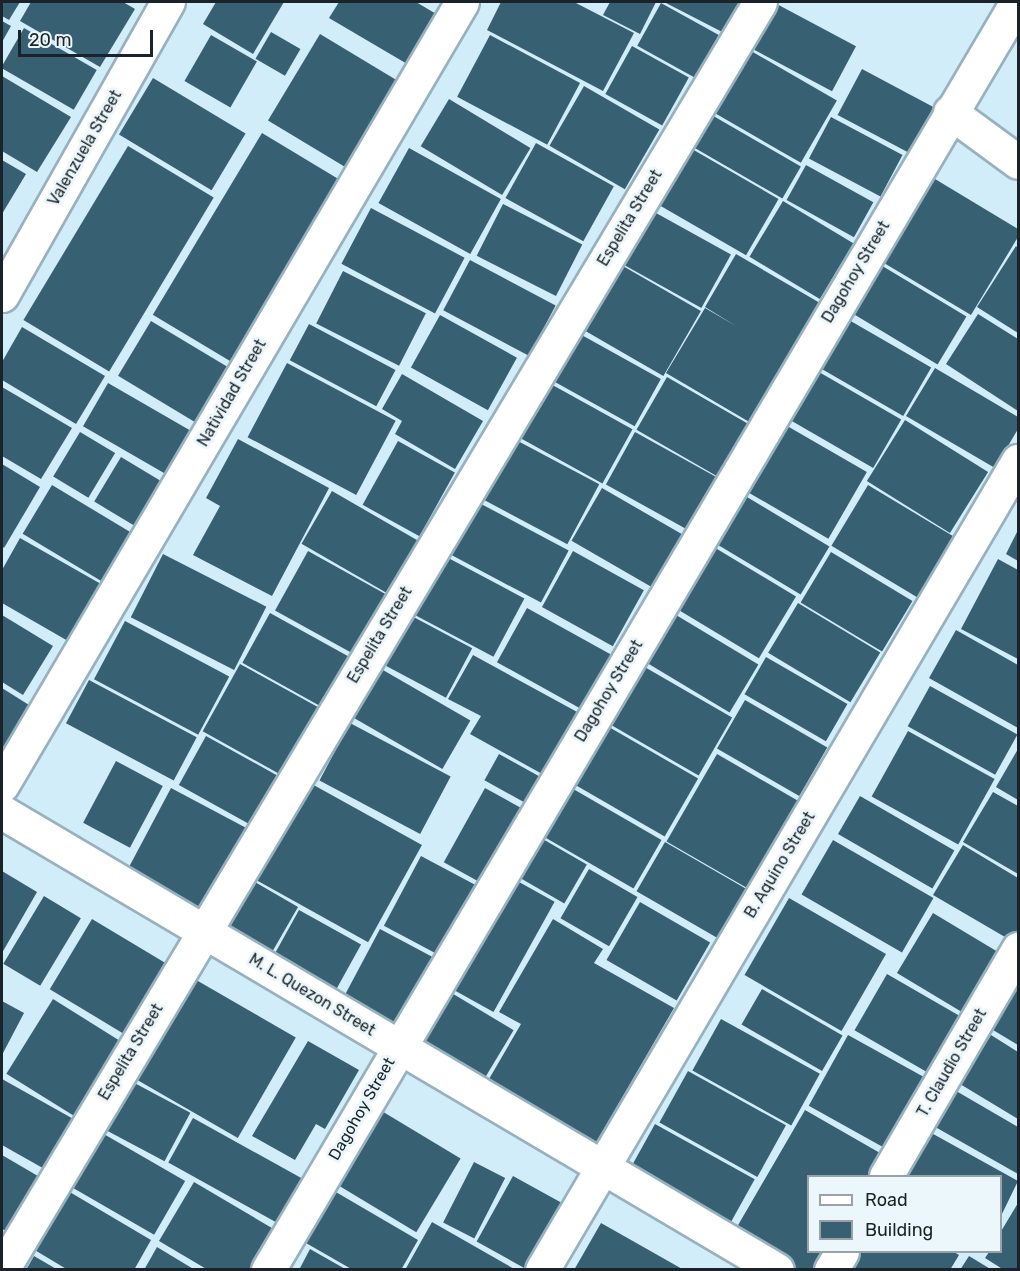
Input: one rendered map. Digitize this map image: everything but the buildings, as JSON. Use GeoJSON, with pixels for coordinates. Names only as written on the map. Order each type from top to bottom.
{"type":"FeatureCollection","features":[{"type":"Feature","properties":{"kind":"street","name":"Valenzuela Street"},"geometry":{"type":"LineString","coordinates":[[2,295],[168,2]]}},
{"type":"Feature","properties":{"kind":"street","name":"Natividad Street"},"geometry":{"type":"LineString","coordinates":[[2,785],[462,2]]}},
{"type":"Feature","properties":{"kind":"street","name":"Espelita Street"},"geometry":{"type":"LineString","coordinates":[[2,1269],[760,2]]}},
{"type":"Feature","properties":{"kind":"street","name":"Dagohoy Street"},"geometry":{"type":"LineString","coordinates":[[268,1269],[1017,2]]}},
{"type":"Feature","properties":{"kind":"street"},"geometry":{"type":"LineString","coordinates":[[950,112],[1018,162]]}},
{"type":"Feature","properties":{"kind":"street","name":"B. Aquino Street"},"geometry":{"type":"LineString","coordinates":[[542,1269],[1018,461]]}},
{"type":"Feature","properties":{"kind":"street","name":"M. L. Quezon Street"},"geometry":{"type":"LineString","coordinates":[[2,812],[777,1269]]}},
{"type":"Feature","properties":{"kind":"street","name":"T. Claudio Street"},"geometry":{"type":"LineString","coordinates":[[886,1175],[1018,949]]}},
{"type":"Feature","properties":{"kind":"street"},"geometry":{"type":"LineString","coordinates":[[831,1269],[841,1253]]}}]}
